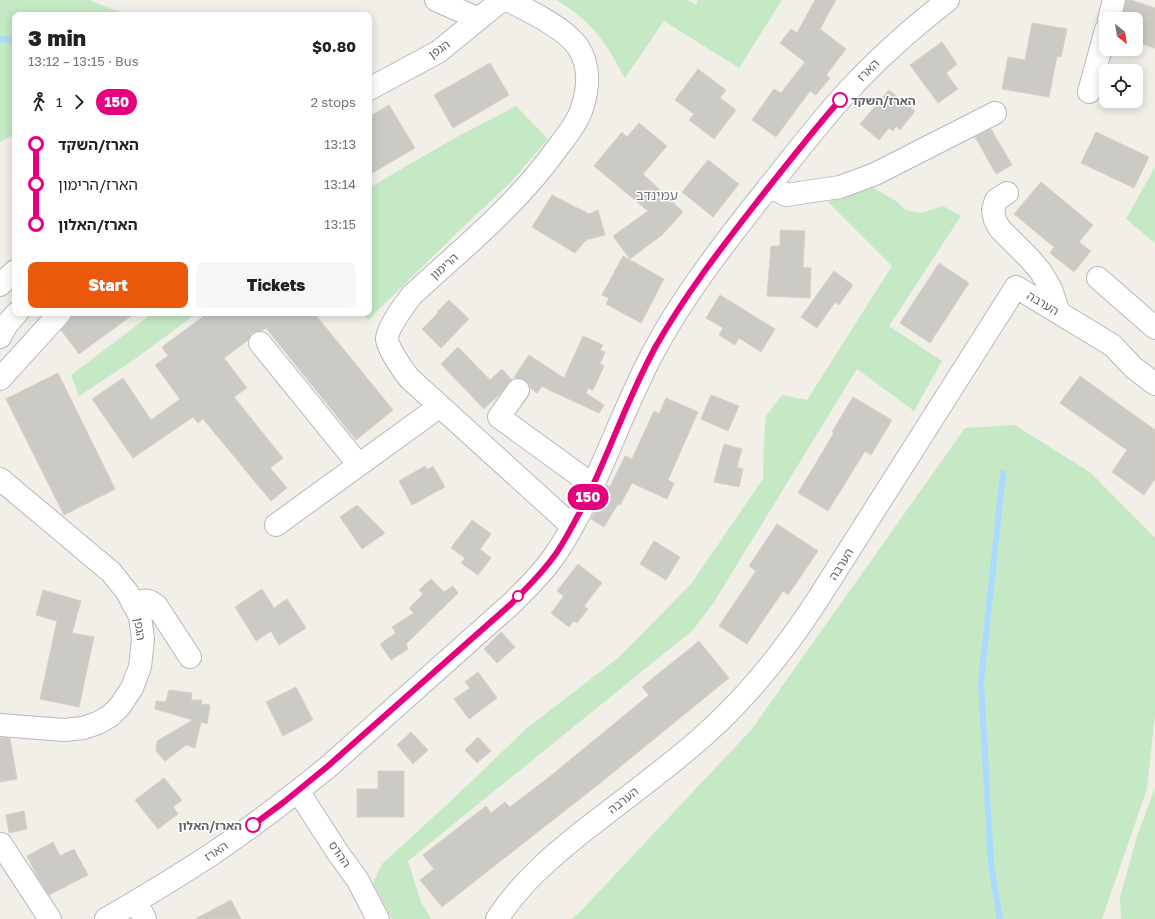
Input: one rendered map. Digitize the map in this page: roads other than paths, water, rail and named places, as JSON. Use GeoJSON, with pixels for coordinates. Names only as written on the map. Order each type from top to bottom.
{"type":"FeatureCollection","features":[{"type":"Feature","properties":{"kind":"street"},"geometry":{"type":"LineString","coordinates":[[436,0],[478,19]]}},
{"type":"Feature","properties":{"kind":"street","name":"הגפן"},"geometry":{"type":"LineString","coordinates":[[372,87],[438,52],[502,0]]}},
{"type":"Feature","properties":{"kind":"street","name":"הרימון"},"geometry":{"type":"LineString","coordinates":[[507,0],[540,17],[564,32],[577,46],[586,66],[587,88],[582,109],[567,135],[545,166],[499,216],[412,295],[400,310],[391,326],[387,339],[400,367],[409,378],[572,526]]}},
{"type":"Feature","properties":{"kind":"street","name":"הארז"},"geometry":{"type":"LineString","coordinates":[[106,919],[140,910],[181,874],[261,820],[298,791],[333,762],[527,588],[552,559],[572,526],[594,486],[634,390],[663,334],[704,271],[770,186],[847,92],[891,47],[948,0]]}},
{"type":"Feature","properties":{"kind":"street"},"geometry":{"type":"LineString","coordinates":[[1111,12],[1114,0]]}},
{"type":"Feature","properties":{"kind":"street"},"geometry":{"type":"LineString","coordinates":[[1089,92],[1099,56]]}},
{"type":"Feature","properties":{"kind":"street"},"geometry":{"type":"LineString","coordinates":[[770,186],[786,195],[840,187],[875,174],[995,113]]}},
{"type":"Feature","properties":{"kind":"street"},"geometry":{"type":"LineString","coordinates":[[1007,193],[996,200],[992,210],[995,220],[1000,229],[1042,272],[1051,289],[1059,313]]}},
{"type":"Feature","properties":{"kind":"street"},"geometry":{"type":"LineString","coordinates":[[0,285],[12,274]]}},
{"type":"Feature","properties":{"kind":"street"},"geometry":{"type":"LineString","coordinates":[[1098,278],[1155,328]]}},
{"type":"Feature","properties":{"kind":"street","name":"הערבה"},"geometry":{"type":"LineString","coordinates":[[497,919],[524,883],[546,862],[571,840],[698,741],[736,705],[771,665],[791,640],[818,599],[1016,287],[1112,345],[1134,368],[1155,384]]}},
{"type":"Feature","properties":{"kind":"street"},"geometry":{"type":"LineString","coordinates":[[0,337],[15,316]]}},
{"type":"Feature","properties":{"kind":"street"},"geometry":{"type":"LineString","coordinates":[[0,379],[57,316]]}},
{"type":"Feature","properties":{"kind":"street"},"geometry":{"type":"LineString","coordinates":[[260,343],[359,465]]}},
{"type":"Feature","properties":{"kind":"street"},"geometry":{"type":"LineString","coordinates":[[518,390],[499,417],[594,486]]}},
{"type":"Feature","properties":{"kind":"street"},"geometry":{"type":"LineString","coordinates":[[276,525],[440,406]]}},
{"type":"Feature","properties":{"kind":"street","name":"הגפן"},"geometry":{"type":"LineString","coordinates":[[0,479],[111,572],[127,592],[140,616],[143,639],[140,667],[132,688],[120,706],[110,716],[98,723],[83,728],[64,730],[0,725]]}},
{"type":"Feature","properties":{"kind":"street"},"geometry":{"type":"LineString","coordinates":[[133,604],[144,599],[156,605],[190,657]]}},
{"type":"Feature","properties":{"kind":"street","name":"ההדס"},"geometry":{"type":"LineString","coordinates":[[298,791],[338,853],[357,879],[378,919]]}},
{"type":"Feature","properties":{"kind":"street"},"geometry":{"type":"LineString","coordinates":[[1,844],[50,919]]}},
{"type":"Feature","properties":{"kind":"waterway"},"geometry":{"type":"LineString","coordinates":[[0,39],[12,40]]}},
{"type":"Feature","properties":{"kind":"waterway"},"geometry":{"type":"LineString","coordinates":[[1000,919],[991,865],[981,682],[1003,473]]}},
{"type":"Feature","properties":{"kind":"place","name":"הארז/השקד"},"geometry":{"type":"Point","coordinates":[840,100]}},
{"type":"Feature","properties":{"kind":"place","name":"הארז/האלון"},"geometry":{"type":"Point","coordinates":[253,825]}},
{"type":"Feature","properties":{"kind":"district","name":"עמינדב"},"geometry":{"type":"Point","coordinates":[657,194]}}]}
